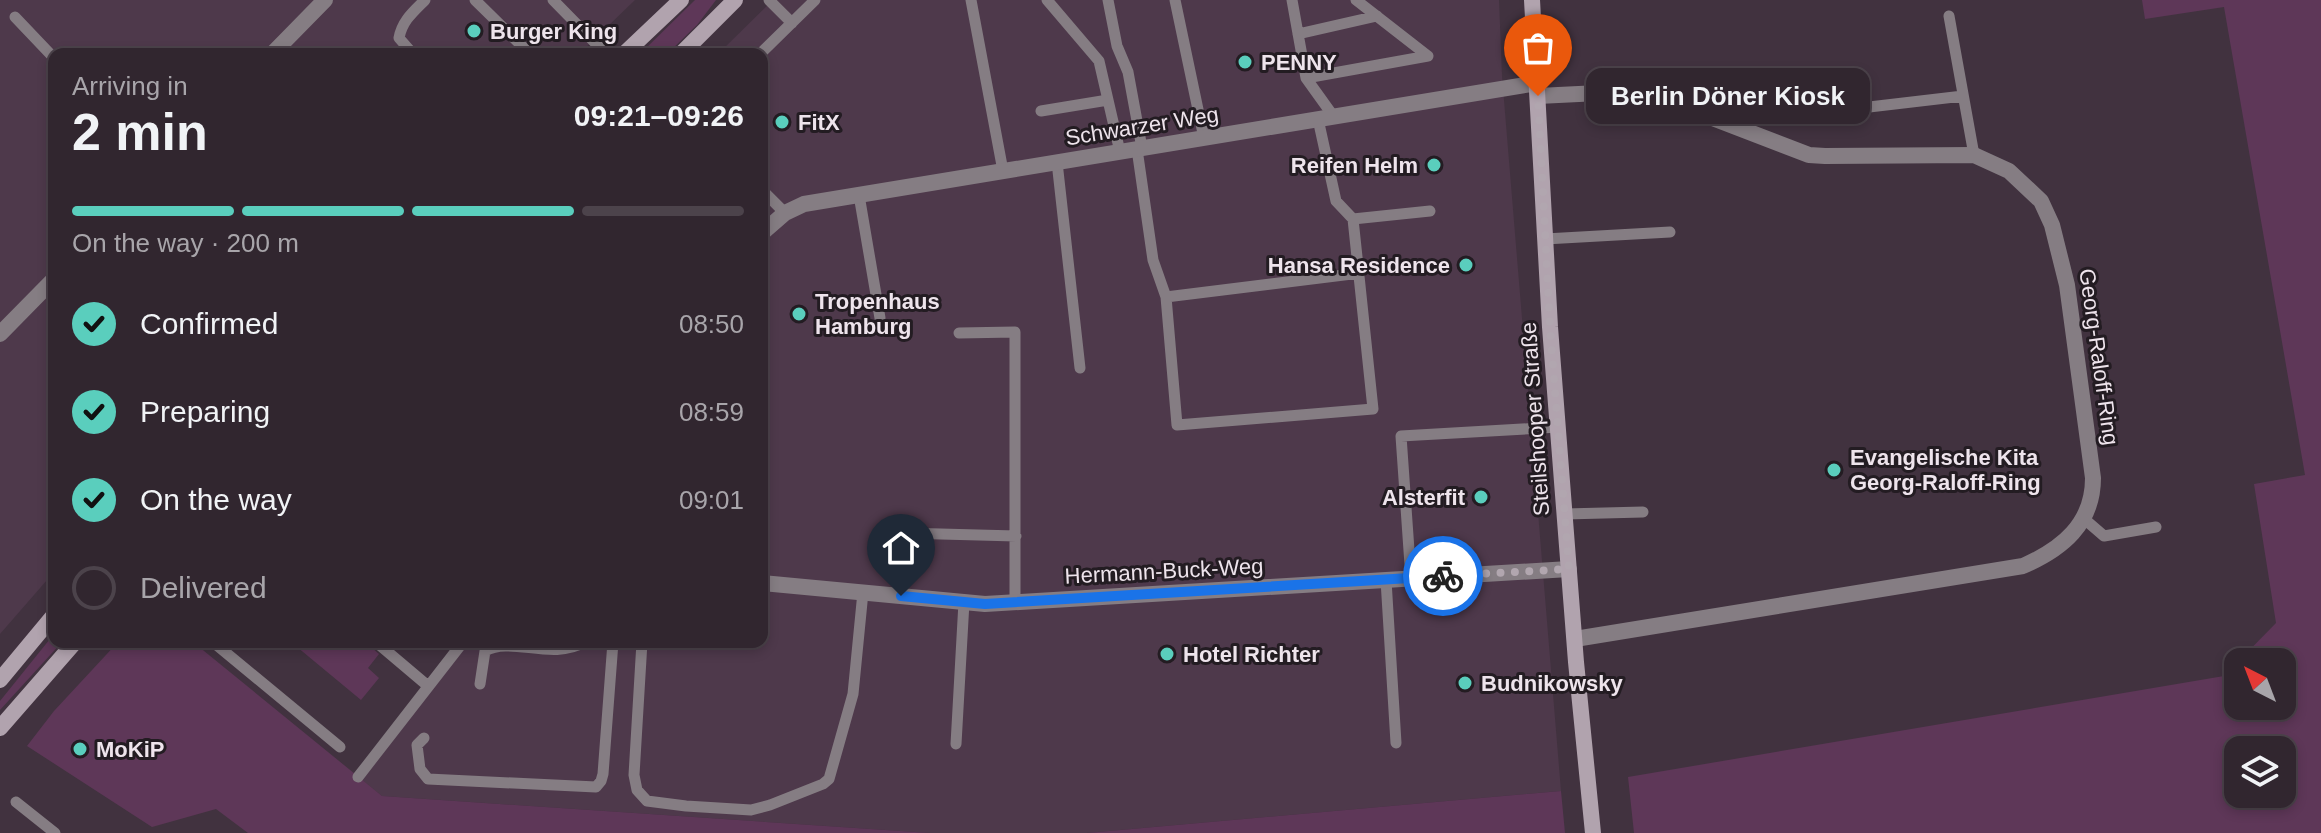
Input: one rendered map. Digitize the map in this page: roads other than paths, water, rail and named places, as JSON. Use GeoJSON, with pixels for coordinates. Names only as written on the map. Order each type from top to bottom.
{"type":"FeatureCollection","features":[{"type":"Feature","properties":{"kind":"street"},"geometry":{"type":"LineString","coordinates":[[278,48],[325,0]]}},
{"type":"Feature","properties":{"kind":"street"},"geometry":{"type":"LineString","coordinates":[[630,48],[681,0]]}},
{"type":"Feature","properties":{"kind":"street"},"geometry":{"type":"LineString","coordinates":[[687,48],[735,0]]}},
{"type":"Feature","properties":{"kind":"street","name":"Steilshooper Straße"},"geometry":{"type":"LineString","coordinates":[[1532,0],[1545,239],[1569,569],[1593,833]]}},
{"type":"Feature","properties":{"kind":"street","name":"Schwarzer Weg"},"geometry":{"type":"LineString","coordinates":[[768,228],[785,213],[804,204],[1326,118],[1538,90]]}},
{"type":"Feature","properties":{"kind":"street","name":"Georg-Raloff-Ring"},"geometry":{"type":"LineString","coordinates":[[1538,90],[1629,95],[1671,102],[1809,155],[1974,155],[2009,171],[2031,190],[2047,211],[2059,245],[2093,478],[2093,494],[2072,535],[2056,550],[2023,566],[1575,639]]}},
{"type":"Feature","properties":{"kind":"street"},"geometry":{"type":"LineString","coordinates":[[0,334],[48,285]]}},
{"type":"Feature","properties":{"kind":"street","name":"Hermann-Buck-Weg"},"geometry":{"type":"LineString","coordinates":[[768,584],[985,604],[1569,569]]}},
{"type":"Feature","properties":{"kind":"street"},"geometry":{"type":"LineString","coordinates":[[0,680],[48,622]]}},
{"type":"Feature","properties":{"kind":"street"},"geometry":{"type":"LineString","coordinates":[[0,728],[70,648]]}},
{"type":"Feature","properties":{"kind":"lane"},"geometry":{"type":"LineString","coordinates":[[408,48],[399,38],[401,28],[425,0]]}},
{"type":"Feature","properties":{"kind":"lane"},"geometry":{"type":"LineString","coordinates":[[475,0],[524,48]]}},
{"type":"Feature","properties":{"kind":"lane"},"geometry":{"type":"LineString","coordinates":[[553,0],[600,48]]}},
{"type":"Feature","properties":{"kind":"lane"},"geometry":{"type":"LineString","coordinates":[[769,0],[792,23]]}},
{"type":"Feature","properties":{"kind":"lane"},"geometry":{"type":"LineString","coordinates":[[766,48],[815,0]]}},
{"type":"Feature","properties":{"kind":"lane"},"geometry":{"type":"LineString","coordinates":[[971,0],[1003,171]]}},
{"type":"Feature","properties":{"kind":"lane"},"geometry":{"type":"LineString","coordinates":[[1047,0],[1099,61],[1120,152]]}},
{"type":"Feature","properties":{"kind":"lane"},"geometry":{"type":"LineString","coordinates":[[1108,0],[1117,46],[1128,72],[1153,260],[1166,297],[1177,425],[1373,409],[1353,219],[1336,201],[1326,118],[1306,78],[1292,0]]}},
{"type":"Feature","properties":{"kind":"lane"},"geometry":{"type":"LineString","coordinates":[[1175,0],[1204,138]]}},
{"type":"Feature","properties":{"kind":"lane"},"geometry":{"type":"LineString","coordinates":[[1306,78],[1428,56],[1356,0]]}},
{"type":"Feature","properties":{"kind":"lane"},"geometry":{"type":"LineString","coordinates":[[1298,34],[1377,16]]}},
{"type":"Feature","properties":{"kind":"lane"},"geometry":{"type":"LineString","coordinates":[[1949,16],[1974,155]]}},
{"type":"Feature","properties":{"kind":"lane"},"geometry":{"type":"LineString","coordinates":[[15,17],[48,52]]}},
{"type":"Feature","properties":{"kind":"lane"},"geometry":{"type":"LineString","coordinates":[[1818,113],[1963,96]]}},
{"type":"Feature","properties":{"kind":"lane"},"geometry":{"type":"LineString","coordinates":[[1041,111],[1108,100]]}},
{"type":"Feature","properties":{"kind":"lane"},"geometry":{"type":"LineString","coordinates":[[1057,162],[1080,368]]}},
{"type":"Feature","properties":{"kind":"lane"},"geometry":{"type":"LineString","coordinates":[[859,195],[880,318]]}},
{"type":"Feature","properties":{"kind":"lane"},"geometry":{"type":"LineString","coordinates":[[768,196],[785,213]]}},
{"type":"Feature","properties":{"kind":"lane"},"geometry":{"type":"LineString","coordinates":[[1353,219],[1430,211]]}},
{"type":"Feature","properties":{"kind":"lane"},"geometry":{"type":"LineString","coordinates":[[1545,239],[1670,232]]}},
{"type":"Feature","properties":{"kind":"lane"},"geometry":{"type":"LineString","coordinates":[[1166,297],[1360,273]]}},
{"type":"Feature","properties":{"kind":"lane"},"geometry":{"type":"LineString","coordinates":[[959,333],[1015,332],[1015,602]]}},
{"type":"Feature","properties":{"kind":"lane"},"geometry":{"type":"LineString","coordinates":[[1411,579],[1401,436],[1559,427]]}},
{"type":"Feature","properties":{"kind":"lane"},"geometry":{"type":"LineString","coordinates":[[1565,514],[1643,512]]}},
{"type":"Feature","properties":{"kind":"lane"},"geometry":{"type":"LineString","coordinates":[[2082,517],[2104,536],[2156,527]]}},
{"type":"Feature","properties":{"kind":"lane"},"geometry":{"type":"LineString","coordinates":[[901,596],[903,533],[1016,536]]}},
{"type":"Feature","properties":{"kind":"lane"},"geometry":{"type":"LineString","coordinates":[[1386,580],[1396,743]]}},
{"type":"Feature","properties":{"kind":"lane"},"geometry":{"type":"LineString","coordinates":[[642,648],[634,775],[639,795],[647,801],[751,810],[823,784],[832,773],[853,694],[863,592]]}},
{"type":"Feature","properties":{"kind":"lane"},"geometry":{"type":"LineString","coordinates":[[956,744],[964,602]]}},
{"type":"Feature","properties":{"kind":"lane"},"geometry":{"type":"LineString","coordinates":[[220,648],[340,747]]}},
{"type":"Feature","properties":{"kind":"lane"},"geometry":{"type":"LineString","coordinates":[[383,648],[428,686]]}},
{"type":"Feature","properties":{"kind":"lane"},"geometry":{"type":"LineString","coordinates":[[358,777],[458,648]]}},
{"type":"Feature","properties":{"kind":"lane"},"geometry":{"type":"LineString","coordinates":[[480,684],[485,651],[490,648]]}},
{"type":"Feature","properties":{"kind":"lane"},"geometry":{"type":"LineString","coordinates":[[520,648],[571,648]]}},
{"type":"Feature","properties":{"kind":"lane"},"geometry":{"type":"LineString","coordinates":[[424,738],[417,745],[420,769],[428,779],[596,787],[603,774],[613,648]]}},
{"type":"Feature","properties":{"kind":"lane"},"geometry":{"type":"LineString","coordinates":[[16,802],[55,833]]}},
{"type":"Feature","properties":{"kind":"place","name":"Burger King"},"geometry":{"type":"Point","coordinates":[474,31]}},
{"type":"Feature","properties":{"kind":"place","name":"PENNY"},"geometry":{"type":"Point","coordinates":[1245,62]}},
{"type":"Feature","properties":{"kind":"place","name":"Berlin Döner Kiosk"},"geometry":{"type":"Point","coordinates":[1538,96]}},
{"type":"Feature","properties":{"kind":"place","name":"FitX"},"geometry":{"type":"Point","coordinates":[782,122]}},
{"type":"Feature","properties":{"kind":"place","name":"Reifen Helm"},"geometry":{"type":"Point","coordinates":[1434,165]}},
{"type":"Feature","properties":{"kind":"place","name":"Hansa Residence"},"geometry":{"type":"Point","coordinates":[1466,265]}},
{"type":"Feature","properties":{"kind":"place","name":"Tropenhaus Hamburg"},"geometry":{"type":"Point","coordinates":[799,314]}},
{"type":"Feature","properties":{"kind":"place","name":"Evangelische Kita Georg-Raloff-Ring"},"geometry":{"type":"Point","coordinates":[1834,470]}},
{"type":"Feature","properties":{"kind":"place","name":"Alsterfit"},"geometry":{"type":"Point","coordinates":[1481,497]}},
{"type":"Feature","properties":{"kind":"place","name":"Hotel Richter"},"geometry":{"type":"Point","coordinates":[1167,654]}},
{"type":"Feature","properties":{"kind":"place","name":"Budnikowsky"},"geometry":{"type":"Point","coordinates":[1465,683]}},
{"type":"Feature","properties":{"kind":"place","name":"MoKiP"},"geometry":{"type":"Point","coordinates":[80,749]}}]}
